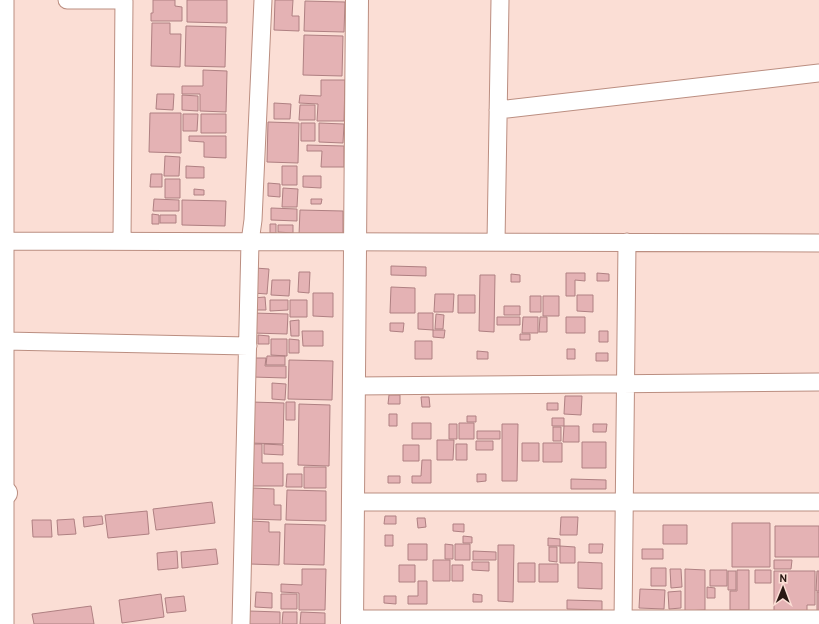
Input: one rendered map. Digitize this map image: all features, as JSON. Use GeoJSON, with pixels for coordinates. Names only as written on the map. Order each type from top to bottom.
{"type":"FeatureCollection","features":[{"type":"Feature","properties":{"kind":"street"},"geometry":{"type":"LineString","coordinates":[[5,0],[3,116],[5,340],[3,374],[3,493],[5,624]]}},
{"type":"Feature","properties":{"kind":"street"},"geometry":{"type":"LineString","coordinates":[[67,0],[124,0],[122,240]]}},
{"type":"Feature","properties":{"kind":"street"},"geometry":{"type":"LineString","coordinates":[[241,624],[250,242],[253,220],[263,0]]}},
{"type":"Feature","properties":{"kind":"street"},"geometry":{"type":"LineString","coordinates":[[357,0],[352,622],[819,619]]}},
{"type":"Feature","properties":{"kind":"street"},"geometry":{"type":"LineString","coordinates":[[496,242],[500,0]]}},
{"type":"Feature","properties":{"kind":"street"},"geometry":{"type":"LineString","coordinates":[[498,110],[819,74]]}},
{"type":"Feature","properties":{"kind":"street"},"geometry":{"type":"LineString","coordinates":[[3,241],[122,240],[250,242],[819,243]]}},
{"type":"Feature","properties":{"kind":"street"},"geometry":{"type":"LineString","coordinates":[[623,621],[627,242]]}},
{"type":"Feature","properties":{"kind":"street"},"geometry":{"type":"LineString","coordinates":[[5,340],[248,346]]}},
{"type":"Feature","properties":{"kind":"street"},"geometry":{"type":"LineString","coordinates":[[354,386],[819,382]]}},
{"type":"Feature","properties":{"kind":"street"},"geometry":{"type":"LineString","coordinates":[[353,502],[819,502]]}},
{"type":"Feature","properties":{"kind":"building"},"geometry":{"type":"Polygon","coordinates":[[[153,0],[175,0],[175,6],[182,7],[182,21],[151,21],[151,13],[153,13],[153,0]]]}},
{"type":"Feature","properties":{"kind":"building"},"geometry":{"type":"Polygon","coordinates":[[[187,0],[227,0],[227,23],[187,22],[187,0]]]}},
{"type":"Feature","properties":{"kind":"building"},"geometry":{"type":"Polygon","coordinates":[[[275,0],[293,0],[292,16],[299,16],[299,31],[274,30],[275,0]]]}},
{"type":"Feature","properties":{"kind":"building"},"geometry":{"type":"Polygon","coordinates":[[[305,1],[345,2],[344,32],[304,31],[305,1]]]}},
{"type":"Feature","properties":{"kind":"building"},"geometry":{"type":"Polygon","coordinates":[[[152,23],[170,23],[170,34],[181,34],[180,67],[151,66],[152,23]]]}},
{"type":"Feature","properties":{"kind":"building"},"geometry":{"type":"Polygon","coordinates":[[[186,26],[226,27],[225,67],[185,66],[186,26]]]}},
{"type":"Feature","properties":{"kind":"building"},"geometry":{"type":"Polygon","coordinates":[[[304,35],[343,36],[342,76],[303,75],[304,35]]]}},
{"type":"Feature","properties":{"kind":"building"},"geometry":{"type":"Polygon","coordinates":[[[203,70],[227,71],[226,112],[200,111],[200,94],[182,94],[182,86],[203,86],[203,70]]]}},
{"type":"Feature","properties":{"kind":"building"},"geometry":{"type":"Polygon","coordinates":[[[321,80],[345,80],[344,121],[317,121],[318,104],[299,103],[300,95],[321,96],[321,80]]]}},
{"type":"Feature","properties":{"kind":"building"},"geometry":{"type":"Polygon","coordinates":[[[157,94],[174,94],[173,110],[156,109],[157,94]]]}},
{"type":"Feature","properties":{"kind":"building"},"geometry":{"type":"Polygon","coordinates":[[[182,95],[198,96],[198,111],[182,110],[182,95]]]}},
{"type":"Feature","properties":{"kind":"building"},"geometry":{"type":"Polygon","coordinates":[[[274,103],[291,104],[290,119],[274,119],[274,103]]]}},
{"type":"Feature","properties":{"kind":"building"},"geometry":{"type":"Polygon","coordinates":[[[300,105],[315,105],[315,120],[299,120],[300,105]]]}},
{"type":"Feature","properties":{"kind":"building"},"geometry":{"type":"Polygon","coordinates":[[[150,113],[181,113],[181,153],[149,152],[150,113]]]}},
{"type":"Feature","properties":{"kind":"building"},"geometry":{"type":"Polygon","coordinates":[[[183,114],[198,114],[197,131],[183,131],[183,114]]]}},
{"type":"Feature","properties":{"kind":"building"},"geometry":{"type":"Polygon","coordinates":[[[201,114],[226,114],[226,133],[201,133],[201,114]]]}},
{"type":"Feature","properties":{"kind":"building"},"geometry":{"type":"Polygon","coordinates":[[[268,122],[299,123],[298,163],[267,162],[268,122]]]}},
{"type":"Feature","properties":{"kind":"building"},"geometry":{"type":"Polygon","coordinates":[[[301,123],[315,123],[315,141],[301,141],[301,123]]]}},
{"type":"Feature","properties":{"kind":"building"},"geometry":{"type":"Polygon","coordinates":[[[319,123],[344,124],[343,143],[319,142],[319,123]]]}},
{"type":"Feature","properties":{"kind":"building"},"geometry":{"type":"Polygon","coordinates":[[[189,136],[226,136],[226,158],[204,157],[204,142],[189,141],[189,136]]]}},
{"type":"Feature","properties":{"kind":"building"},"geometry":{"type":"Polygon","coordinates":[[[307,145],[344,146],[344,167],[321,167],[322,151],[307,151],[307,145]]]}},
{"type":"Feature","properties":{"kind":"building"},"geometry":{"type":"Polygon","coordinates":[[[165,156],[180,157],[179,176],[164,176],[165,156]]]}},
{"type":"Feature","properties":{"kind":"building"},"geometry":{"type":"Polygon","coordinates":[[[186,166],[204,167],[204,178],[186,178],[186,166]]]}},
{"type":"Feature","properties":{"kind":"building"},"geometry":{"type":"Polygon","coordinates":[[[282,166],[297,166],[297,185],[282,185],[282,166]]]}},
{"type":"Feature","properties":{"kind":"building"},"geometry":{"type":"Polygon","coordinates":[[[151,174],[162,174],[162,187],[150,187],[151,174]]]}},
{"type":"Feature","properties":{"kind":"building"},"geometry":{"type":"Polygon","coordinates":[[[303,176],[321,176],[321,188],[303,187],[303,176]]]}},
{"type":"Feature","properties":{"kind":"building"},"geometry":{"type":"Polygon","coordinates":[[[165,179],[180,179],[180,198],[165,198],[165,179]]]}},
{"type":"Feature","properties":{"kind":"building"},"geometry":{"type":"Polygon","coordinates":[[[268,183],[280,184],[280,197],[268,196],[268,183]]]}},
{"type":"Feature","properties":{"kind":"building"},"geometry":{"type":"Polygon","coordinates":[[[283,188],[298,189],[297,207],[282,207],[283,188]]]}},
{"type":"Feature","properties":{"kind":"building"},"geometry":{"type":"Polygon","coordinates":[[[194,189],[204,190],[204,195],[194,195],[194,189]]]}},
{"type":"Feature","properties":{"kind":"building"},"geometry":{"type":"Polygon","coordinates":[[[154,199],[179,200],[179,211],[153,211],[154,199]]]}},
{"type":"Feature","properties":{"kind":"building"},"geometry":{"type":"Polygon","coordinates":[[[311,199],[322,199],[321,204],[311,204],[311,199]]]}},
{"type":"Feature","properties":{"kind":"building"},"geometry":{"type":"Polygon","coordinates":[[[182,200],[226,201],[225,226],[182,225],[182,200]]]}},
{"type":"Feature","properties":{"kind":"building"},"geometry":{"type":"Polygon","coordinates":[[[271,208],[297,209],[297,221],[271,220],[271,208]]]}},
{"type":"Feature","properties":{"kind":"building"},"geometry":{"type":"Polygon","coordinates":[[[300,210],[343,211],[343,236],[299,235],[300,210]]]}},
{"type":"Feature","properties":{"kind":"building"},"geometry":{"type":"Polygon","coordinates":[[[152,214],[159,215],[159,224],[152,224],[152,214]]]}},
{"type":"Feature","properties":{"kind":"building"},"geometry":{"type":"Polygon","coordinates":[[[160,215],[176,215],[176,223],[160,223],[160,215]]]}},
{"type":"Feature","properties":{"kind":"building"},"geometry":{"type":"Polygon","coordinates":[[[270,224],[276,224],[276,233],[270,233],[270,224]]]}},
{"type":"Feature","properties":{"kind":"building"},"geometry":{"type":"Polygon","coordinates":[[[278,225],[293,225],[293,233],[278,232],[278,225]]]}},
{"type":"Feature","properties":{"kind":"building"},"geometry":{"type":"Polygon","coordinates":[[[391,266],[426,267],[426,276],[391,275],[391,266]]]}},
{"type":"Feature","properties":{"kind":"building"},"geometry":{"type":"Polygon","coordinates":[[[255,268],[269,269],[267,294],[253,293],[255,268]]]}},
{"type":"Feature","properties":{"kind":"building"},"geometry":{"type":"Polygon","coordinates":[[[299,272],[310,272],[309,293],[298,292],[299,272]]]}},
{"type":"Feature","properties":{"kind":"building"},"geometry":{"type":"Polygon","coordinates":[[[566,273],[585,273],[585,281],[575,280],[575,296],[566,296],[566,273]]]}},
{"type":"Feature","properties":{"kind":"building"},"geometry":{"type":"Polygon","coordinates":[[[597,273],[609,274],[609,281],[597,281],[597,273]]]}},
{"type":"Feature","properties":{"kind":"building"},"geometry":{"type":"Polygon","coordinates":[[[511,274],[520,275],[520,282],[511,282],[511,274]]]}},
{"type":"Feature","properties":{"kind":"building"},"geometry":{"type":"Polygon","coordinates":[[[480,275],[495,275],[494,332],[479,331],[480,275]]]}},
{"type":"Feature","properties":{"kind":"building"},"geometry":{"type":"Polygon","coordinates":[[[272,280],[290,280],[289,296],[271,295],[272,280]]]}},
{"type":"Feature","properties":{"kind":"building"},"geometry":{"type":"Polygon","coordinates":[[[391,287],[415,288],[415,313],[390,313],[391,287]]]}},
{"type":"Feature","properties":{"kind":"building"},"geometry":{"type":"Polygon","coordinates":[[[313,293],[333,293],[333,317],[313,316],[313,293]]]}},
{"type":"Feature","properties":{"kind":"building"},"geometry":{"type":"Polygon","coordinates":[[[435,294],[454,294],[453,312],[434,312],[435,294]]]}},
{"type":"Feature","properties":{"kind":"building"},"geometry":{"type":"Polygon","coordinates":[[[458,295],[475,295],[475,313],[458,313],[458,295]]]}},
{"type":"Feature","properties":{"kind":"building"},"geometry":{"type":"Polygon","coordinates":[[[577,295],[593,295],[593,312],[577,311],[577,295]]]}},
{"type":"Feature","properties":{"kind":"building"},"geometry":{"type":"Polygon","coordinates":[[[530,296],[541,296],[541,312],[530,312],[530,296]]]}},
{"type":"Feature","properties":{"kind":"building"},"geometry":{"type":"Polygon","coordinates":[[[543,296],[559,296],[559,316],[543,316],[543,296]]]}},
{"type":"Feature","properties":{"kind":"building"},"geometry":{"type":"Polygon","coordinates":[[[265,297],[266,310],[253,310],[252,298],[265,297]]]}},
{"type":"Feature","properties":{"kind":"building"},"geometry":{"type":"Polygon","coordinates":[[[270,300],[288,300],[288,310],[270,311],[270,300]]]}},
{"type":"Feature","properties":{"kind":"building"},"geometry":{"type":"Polygon","coordinates":[[[290,300],[307,300],[307,317],[290,317],[290,300]]]}},
{"type":"Feature","properties":{"kind":"building"},"geometry":{"type":"Polygon","coordinates":[[[504,306],[520,306],[520,315],[504,315],[504,306]]]}},
{"type":"Feature","properties":{"kind":"building"},"geometry":{"type":"Polygon","coordinates":[[[253,313],[288,314],[287,334],[252,333],[253,313]]]}},
{"type":"Feature","properties":{"kind":"building"},"geometry":{"type":"Polygon","coordinates":[[[418,313],[433,313],[433,330],[418,329],[418,313]]]}},
{"type":"Feature","properties":{"kind":"building"},"geometry":{"type":"Polygon","coordinates":[[[436,314],[444,315],[443,329],[435,329],[436,314]]]}},
{"type":"Feature","properties":{"kind":"building"},"geometry":{"type":"Polygon","coordinates":[[[497,317],[520,317],[520,325],[497,325],[497,317]]]}},
{"type":"Feature","properties":{"kind":"building"},"geometry":{"type":"Polygon","coordinates":[[[523,317],[538,317],[538,333],[522,333],[523,317]]]}},
{"type":"Feature","properties":{"kind":"building"},"geometry":{"type":"Polygon","coordinates":[[[540,317],[547,317],[547,332],[539,332],[540,317]]]}},
{"type":"Feature","properties":{"kind":"building"},"geometry":{"type":"Polygon","coordinates":[[[566,317],[585,317],[585,333],[566,333],[566,317]]]}},
{"type":"Feature","properties":{"kind":"building"},"geometry":{"type":"Polygon","coordinates":[[[299,320],[299,336],[291,336],[290,321],[299,320]]]}},
{"type":"Feature","properties":{"kind":"building"},"geometry":{"type":"Polygon","coordinates":[[[390,323],[404,323],[403,332],[390,331],[390,323]]]}},
{"type":"Feature","properties":{"kind":"building"},"geometry":{"type":"Polygon","coordinates":[[[433,330],[445,330],[444,338],[433,337],[433,330]]]}},
{"type":"Feature","properties":{"kind":"building"},"geometry":{"type":"Polygon","coordinates":[[[302,331],[323,331],[323,346],[303,346],[302,331]]]}},
{"type":"Feature","properties":{"kind":"building"},"geometry":{"type":"Polygon","coordinates":[[[599,331],[608,331],[608,342],[599,342],[599,331]]]}},
{"type":"Feature","properties":{"kind":"building"},"geometry":{"type":"Polygon","coordinates":[[[520,334],[530,334],[530,340],[520,340],[520,334]]]}},
{"type":"Feature","properties":{"kind":"building"},"geometry":{"type":"Polygon","coordinates":[[[258,335],[269,336],[269,344],[258,344],[258,335]]]}},
{"type":"Feature","properties":{"kind":"building"},"geometry":{"type":"Polygon","coordinates":[[[271,339],[287,339],[287,356],[271,355],[271,339]]]}},
{"type":"Feature","properties":{"kind":"building"},"geometry":{"type":"Polygon","coordinates":[[[289,339],[299,340],[299,353],[289,353],[289,339]]]}},
{"type":"Feature","properties":{"kind":"building"},"geometry":{"type":"Polygon","coordinates":[[[415,341],[432,341],[432,359],[415,359],[415,341]]]}},
{"type":"Feature","properties":{"kind":"building"},"geometry":{"type":"Polygon","coordinates":[[[567,349],[575,349],[575,359],[567,359],[567,349]]]}},
{"type":"Feature","properties":{"kind":"building"},"geometry":{"type":"Polygon","coordinates":[[[477,351],[488,352],[488,359],[477,359],[477,351]]]}},
{"type":"Feature","properties":{"kind":"building"},"geometry":{"type":"Polygon","coordinates":[[[596,353],[608,353],[608,361],[596,361],[596,353]]]}},
{"type":"Feature","properties":{"kind":"building"},"geometry":{"type":"Polygon","coordinates":[[[267,356],[285,356],[285,365],[266,365],[267,356]]]}},
{"type":"Feature","properties":{"kind":"building"},"geometry":{"type":"Polygon","coordinates":[[[252,358],[266,358],[265,366],[286,366],[286,378],[252,377],[252,358]]]}},
{"type":"Feature","properties":{"kind":"building"},"geometry":{"type":"Polygon","coordinates":[[[289,360],[333,361],[332,400],[288,399],[289,360]]]}},
{"type":"Feature","properties":{"kind":"building"},"geometry":{"type":"Polygon","coordinates":[[[272,383],[286,384],[285,400],[272,399],[272,383]]]}},
{"type":"Feature","properties":{"kind":"building"},"geometry":{"type":"Polygon","coordinates":[[[389,395],[400,395],[400,404],[388,404],[389,395]]]}},
{"type":"Feature","properties":{"kind":"building"},"geometry":{"type":"Polygon","coordinates":[[[565,396],[582,396],[581,415],[564,414],[565,396]]]}},
{"type":"Feature","properties":{"kind":"building"},"geometry":{"type":"Polygon","coordinates":[[[421,397],[429,397],[430,407],[422,407],[421,397]]]}},
{"type":"Feature","properties":{"kind":"building"},"geometry":{"type":"Polygon","coordinates":[[[252,402],[284,403],[283,444],[249,443],[252,402]]]}},
{"type":"Feature","properties":{"kind":"building"},"geometry":{"type":"Polygon","coordinates":[[[286,402],[295,402],[295,420],[286,420],[286,402]]]}},
{"type":"Feature","properties":{"kind":"building"},"geometry":{"type":"Polygon","coordinates":[[[547,403],[558,403],[558,410],[547,410],[547,403]]]}},
{"type":"Feature","properties":{"kind":"building"},"geometry":{"type":"Polygon","coordinates":[[[299,404],[330,405],[329,466],[298,465],[299,404]]]}},
{"type":"Feature","properties":{"kind":"building"},"geometry":{"type":"Polygon","coordinates":[[[389,414],[397,414],[397,426],[389,426],[389,414]]]}},
{"type":"Feature","properties":{"kind":"building"},"geometry":{"type":"Polygon","coordinates":[[[467,416],[476,416],[476,422],[467,422],[467,416]]]}},
{"type":"Feature","properties":{"kind":"building"},"geometry":{"type":"Polygon","coordinates":[[[552,418],[564,418],[564,426],[552,426],[552,418]]]}},
{"type":"Feature","properties":{"kind":"building"},"geometry":{"type":"Polygon","coordinates":[[[412,423],[431,423],[431,439],[412,439],[412,423]]]}},
{"type":"Feature","properties":{"kind":"building"},"geometry":{"type":"Polygon","coordinates":[[[459,423],[474,423],[474,439],[459,439],[459,423]]]}},
{"type":"Feature","properties":{"kind":"building"},"geometry":{"type":"Polygon","coordinates":[[[449,424],[457,424],[457,439],[449,439],[449,424]]]}},
{"type":"Feature","properties":{"kind":"building"},"geometry":{"type":"Polygon","coordinates":[[[502,424],[518,424],[517,481],[502,481],[502,424]]]}},
{"type":"Feature","properties":{"kind":"building"},"geometry":{"type":"Polygon","coordinates":[[[593,424],[607,424],[606,432],[593,432],[593,424]]]}},
{"type":"Feature","properties":{"kind":"building"},"geometry":{"type":"Polygon","coordinates":[[[564,426],[579,426],[579,442],[563,442],[564,426]]]}},
{"type":"Feature","properties":{"kind":"building"},"geometry":{"type":"Polygon","coordinates":[[[553,427],[561,427],[561,441],[553,441],[553,427]]]}},
{"type":"Feature","properties":{"kind":"building"},"geometry":{"type":"Polygon","coordinates":[[[477,431],[500,431],[500,439],[477,439],[477,431]]]}},
{"type":"Feature","properties":{"kind":"building"},"geometry":{"type":"Polygon","coordinates":[[[437,440],[454,440],[453,460],[437,460],[437,440]]]}},
{"type":"Feature","properties":{"kind":"building"},"geometry":{"type":"Polygon","coordinates":[[[476,441],[493,441],[493,450],[476,450],[476,441]]]}},
{"type":"Feature","properties":{"kind":"building"},"geometry":{"type":"Polygon","coordinates":[[[582,442],[606,442],[606,468],[582,468],[582,442]]]}},
{"type":"Feature","properties":{"kind":"building"},"geometry":{"type":"Polygon","coordinates":[[[522,443],[539,443],[539,461],[522,461],[522,443]]]}},
{"type":"Feature","properties":{"kind":"building"},"geometry":{"type":"Polygon","coordinates":[[[543,443],[562,443],[562,462],[543,462],[543,443]]]}},
{"type":"Feature","properties":{"kind":"building"},"geometry":{"type":"Polygon","coordinates":[[[252,444],[262,444],[262,463],[283,463],[283,486],[251,486],[252,444]]]}},
{"type":"Feature","properties":{"kind":"building"},"geometry":{"type":"Polygon","coordinates":[[[264,444],[283,445],[283,455],[264,454],[264,444]]]}},
{"type":"Feature","properties":{"kind":"building"},"geometry":{"type":"Polygon","coordinates":[[[456,444],[467,444],[467,460],[456,460],[456,444]]]}},
{"type":"Feature","properties":{"kind":"building"},"geometry":{"type":"Polygon","coordinates":[[[403,445],[419,445],[419,461],[403,461],[403,445]]]}},
{"type":"Feature","properties":{"kind":"building"},"geometry":{"type":"Polygon","coordinates":[[[422,460],[431,460],[431,483],[412,483],[412,476],[421,476],[422,460]]]}},
{"type":"Feature","properties":{"kind":"building"},"geometry":{"type":"Polygon","coordinates":[[[304,467],[326,467],[326,488],[304,488],[304,467]]]}},
{"type":"Feature","properties":{"kind":"building"},"geometry":{"type":"Polygon","coordinates":[[[287,474],[302,474],[302,487],[286,487],[287,474]]]}},
{"type":"Feature","properties":{"kind":"building"},"geometry":{"type":"Polygon","coordinates":[[[477,474],[486,474],[486,481],[477,482],[477,474]]]}},
{"type":"Feature","properties":{"kind":"building"},"geometry":{"type":"Polygon","coordinates":[[[388,476],[400,476],[400,483],[388,483],[388,476]]]}},
{"type":"Feature","properties":{"kind":"building"},"geometry":{"type":"Polygon","coordinates":[[[571,479],[606,480],[606,489],[571,489],[571,479]]]}},
{"type":"Feature","properties":{"kind":"building"},"geometry":{"type":"Polygon","coordinates":[[[253,488],[274,489],[274,505],[281,505],[281,520],[250,519],[252,512],[253,488]]]}},
{"type":"Feature","properties":{"kind":"building"},"geometry":{"type":"Polygon","coordinates":[[[287,490],[326,491],[326,521],[286,520],[287,490]]]}},
{"type":"Feature","properties":{"kind":"building"},"geometry":{"type":"Polygon","coordinates":[[[212,502],[215,523],[156,530],[153,509],[212,502]]]}},
{"type":"Feature","properties":{"kind":"building"},"geometry":{"type":"Polygon","coordinates":[[[147,511],[149,534],[108,538],[105,515],[147,511]]]}},
{"type":"Feature","properties":{"kind":"building"},"geometry":{"type":"Polygon","coordinates":[[[102,516],[103,524],[84,527],[83,517],[102,516]]]}},
{"type":"Feature","properties":{"kind":"building"},"geometry":{"type":"Polygon","coordinates":[[[385,516],[396,516],[396,524],[384,524],[385,516]]]}},
{"type":"Feature","properties":{"kind":"building"},"geometry":{"type":"Polygon","coordinates":[[[561,517],[578,517],[577,535],[560,535],[561,517]]]}},
{"type":"Feature","properties":{"kind":"building"},"geometry":{"type":"Polygon","coordinates":[[[417,518],[425,518],[426,527],[418,528],[417,518]]]}},
{"type":"Feature","properties":{"kind":"building"},"geometry":{"type":"Polygon","coordinates":[[[74,519],[76,534],[58,535],[57,520],[74,519]]]}},
{"type":"Feature","properties":{"kind":"building"},"geometry":{"type":"Polygon","coordinates":[[[32,520],[51,520],[52,537],[33,537],[32,520]]]}},
{"type":"Feature","properties":{"kind":"building"},"geometry":{"type":"Polygon","coordinates":[[[251,521],[269,522],[269,532],[280,532],[279,565],[250,564],[251,521]]]}},
{"type":"Feature","properties":{"kind":"building"},"geometry":{"type":"Polygon","coordinates":[[[732,523],[770,523],[770,567],[732,567],[732,523]]]}},
{"type":"Feature","properties":{"kind":"building"},"geometry":{"type":"Polygon","coordinates":[[[285,524],[325,525],[324,565],[284,564],[285,524]]]}},
{"type":"Feature","properties":{"kind":"building"},"geometry":{"type":"Polygon","coordinates":[[[453,524],[464,524],[464,532],[453,531],[453,524]]]}},
{"type":"Feature","properties":{"kind":"building"},"geometry":{"type":"Polygon","coordinates":[[[663,525],[687,525],[687,544],[663,544],[663,525]]]}},
{"type":"Feature","properties":{"kind":"building"},"geometry":{"type":"Polygon","coordinates":[[[775,526],[819,526],[819,557],[775,557],[775,526]]]}},
{"type":"Feature","properties":{"kind":"building"},"geometry":{"type":"Polygon","coordinates":[[[385,535],[393,535],[393,546],[385,546],[385,535]]]}},
{"type":"Feature","properties":{"kind":"building"},"geometry":{"type":"Polygon","coordinates":[[[463,536],[472,537],[472,543],[463,543],[463,536]]]}},
{"type":"Feature","properties":{"kind":"building"},"geometry":{"type":"Polygon","coordinates":[[[548,538],[560,539],[560,546],[548,546],[548,538]]]}},
{"type":"Feature","properties":{"kind":"building"},"geometry":{"type":"Polygon","coordinates":[[[408,544],[427,544],[427,560],[408,560],[408,544]]]}},
{"type":"Feature","properties":{"kind":"building"},"geometry":{"type":"Polygon","coordinates":[[[445,544],[453,545],[453,559],[445,559],[445,544]]]}},
{"type":"Feature","properties":{"kind":"building"},"geometry":{"type":"Polygon","coordinates":[[[455,544],[470,544],[470,560],[455,560],[455,544]]]}},
{"type":"Feature","properties":{"kind":"building"},"geometry":{"type":"Polygon","coordinates":[[[589,544],[603,544],[602,553],[589,553],[589,544]]]}},
{"type":"Feature","properties":{"kind":"building"},"geometry":{"type":"Polygon","coordinates":[[[498,545],[514,545],[513,602],[498,601],[498,545]]]}},
{"type":"Feature","properties":{"kind":"building"},"geometry":{"type":"Polygon","coordinates":[[[560,546],[575,547],[575,563],[560,563],[560,546]]]}},
{"type":"Feature","properties":{"kind":"building"},"geometry":{"type":"Polygon","coordinates":[[[549,547],[557,547],[557,562],[549,561],[549,547]]]}},
{"type":"Feature","properties":{"kind":"building"},"geometry":{"type":"Polygon","coordinates":[[[216,549],[218,564],[182,568],[181,552],[216,549]]]}},
{"type":"Feature","properties":{"kind":"building"},"geometry":{"type":"Polygon","coordinates":[[[642,549],[663,549],[663,559],[642,559],[642,549]]]}},
{"type":"Feature","properties":{"kind":"building"},"geometry":{"type":"Polygon","coordinates":[[[177,551],[178,568],[158,570],[157,553],[177,551]]]}},
{"type":"Feature","properties":{"kind":"building"},"geometry":{"type":"Polygon","coordinates":[[[473,551],[496,552],[496,560],[473,560],[473,551]]]}},
{"type":"Feature","properties":{"kind":"building"},"geometry":{"type":"Polygon","coordinates":[[[433,560],[450,560],[450,581],[433,581],[433,560]]]}},
{"type":"Feature","properties":{"kind":"building"},"geometry":{"type":"Polygon","coordinates":[[[774,560],[792,560],[791,569],[774,569],[774,560]]]}},
{"type":"Feature","properties":{"kind":"building"},"geometry":{"type":"Polygon","coordinates":[[[472,562],[489,562],[489,571],[472,570],[472,562]]]}},
{"type":"Feature","properties":{"kind":"building"},"geometry":{"type":"Polygon","coordinates":[[[578,562],[602,563],[602,589],[578,588],[578,562]]]}},
{"type":"Feature","properties":{"kind":"building"},"geometry":{"type":"Polygon","coordinates":[[[518,563],[535,563],[535,582],[518,582],[518,563]]]}},
{"type":"Feature","properties":{"kind":"building"},"geometry":{"type":"Polygon","coordinates":[[[539,564],[558,564],[558,582],[539,582],[539,564]]]}},
{"type":"Feature","properties":{"kind":"building"},"geometry":{"type":"Polygon","coordinates":[[[399,565],[415,565],[415,582],[399,582],[399,565]]]}},
{"type":"Feature","properties":{"kind":"building"},"geometry":{"type":"Polygon","coordinates":[[[452,565],[463,565],[463,581],[452,581],[452,565]]]}},
{"type":"Feature","properties":{"kind":"building"},"geometry":{"type":"Polygon","coordinates":[[[651,568],[666,568],[666,586],[651,586],[651,568]]]}},
{"type":"Feature","properties":{"kind":"building"},"geometry":{"type":"Polygon","coordinates":[[[302,569],[326,569],[325,610],[299,610],[299,593],[281,592],[281,584],[302,585],[302,569]]]}},
{"type":"Feature","properties":{"kind":"building"},"geometry":{"type":"Polygon","coordinates":[[[670,569],[681,569],[682,587],[671,588],[670,569]]]}},
{"type":"Feature","properties":{"kind":"building"},"geometry":{"type":"Polygon","coordinates":[[[685,569],[705,570],[705,610],[685,611],[685,569]]]}},
{"type":"Feature","properties":{"kind":"building"},"geometry":{"type":"Polygon","coordinates":[[[710,570],[727,570],[727,586],[710,586],[710,570]]]}},
{"type":"Feature","properties":{"kind":"building"},"geometry":{"type":"Polygon","coordinates":[[[737,570],[749,570],[749,610],[730,610],[730,591],[737,591],[737,570]]]}},
{"type":"Feature","properties":{"kind":"building"},"geometry":{"type":"Polygon","coordinates":[[[755,570],[771,570],[771,583],[755,583],[755,570]]]}},
{"type":"Feature","properties":{"kind":"building"},"geometry":{"type":"Polygon","coordinates":[[[728,571],[736,571],[736,590],[728,590],[728,571]]]}},
{"type":"Feature","properties":{"kind":"building"},"geometry":{"type":"Polygon","coordinates":[[[774,571],[815,571],[815,605],[807,605],[807,613],[774,613],[774,571]]]}},
{"type":"Feature","properties":{"kind":"building"},"geometry":{"type":"Polygon","coordinates":[[[817,571],[819,571],[819,591],[816,591],[817,571]]]}},
{"type":"Feature","properties":{"kind":"building"},"geometry":{"type":"Polygon","coordinates":[[[418,581],[427,581],[427,604],[408,604],[408,596],[418,596],[418,581]]]}},
{"type":"Feature","properties":{"kind":"building"},"geometry":{"type":"Polygon","coordinates":[[[707,587],[715,588],[715,598],[707,598],[707,587]]]}},
{"type":"Feature","properties":{"kind":"building"},"geometry":{"type":"Polygon","coordinates":[[[640,589],[665,590],[664,609],[639,608],[640,589]]]}},
{"type":"Feature","properties":{"kind":"building"},"geometry":{"type":"Polygon","coordinates":[[[681,591],[681,608],[669,609],[668,592],[681,591]]]}},
{"type":"Feature","properties":{"kind":"building"},"geometry":{"type":"Polygon","coordinates":[[[256,592],[272,593],[272,608],[255,607],[256,592]]]}},
{"type":"Feature","properties":{"kind":"building"},"geometry":{"type":"Polygon","coordinates":[[[817,592],[819,592],[819,612],[817,612],[817,592]]]}},
{"type":"Feature","properties":{"kind":"building"},"geometry":{"type":"Polygon","coordinates":[[[161,594],[164,617],[122,623],[119,600],[161,594]]]}},
{"type":"Feature","properties":{"kind":"building"},"geometry":{"type":"Polygon","coordinates":[[[281,594],[297,594],[297,609],[281,609],[281,594]]]}},
{"type":"Feature","properties":{"kind":"building"},"geometry":{"type":"Polygon","coordinates":[[[473,594],[482,595],[482,602],[473,602],[473,594]]]}},
{"type":"Feature","properties":{"kind":"building"},"geometry":{"type":"Polygon","coordinates":[[[184,596],[186,611],[167,613],[165,598],[184,596]]]}},
{"type":"Feature","properties":{"kind":"building"},"geometry":{"type":"Polygon","coordinates":[[[384,596],[396,596],[396,604],[384,603],[384,596]]]}},
{"type":"Feature","properties":{"kind":"building"},"geometry":{"type":"Polygon","coordinates":[[[567,600],[602,601],[602,610],[567,609],[567,600]]]}},
{"type":"Feature","properties":{"kind":"building"},"geometry":{"type":"Polygon","coordinates":[[[91,606],[94,624],[34,624],[32,614],[91,606]]]}},
{"type":"Feature","properties":{"kind":"building"},"geometry":{"type":"Polygon","coordinates":[[[249,611],[280,612],[280,624],[249,624],[249,611]]]}},
{"type":"Feature","properties":{"kind":"building"},"geometry":{"type":"Polygon","coordinates":[[[283,612],[297,612],[297,624],[282,624],[283,612]]]}},
{"type":"Feature","properties":{"kind":"building"},"geometry":{"type":"Polygon","coordinates":[[[301,612],[325,613],[325,624],[300,624],[301,612]]]}}]}
